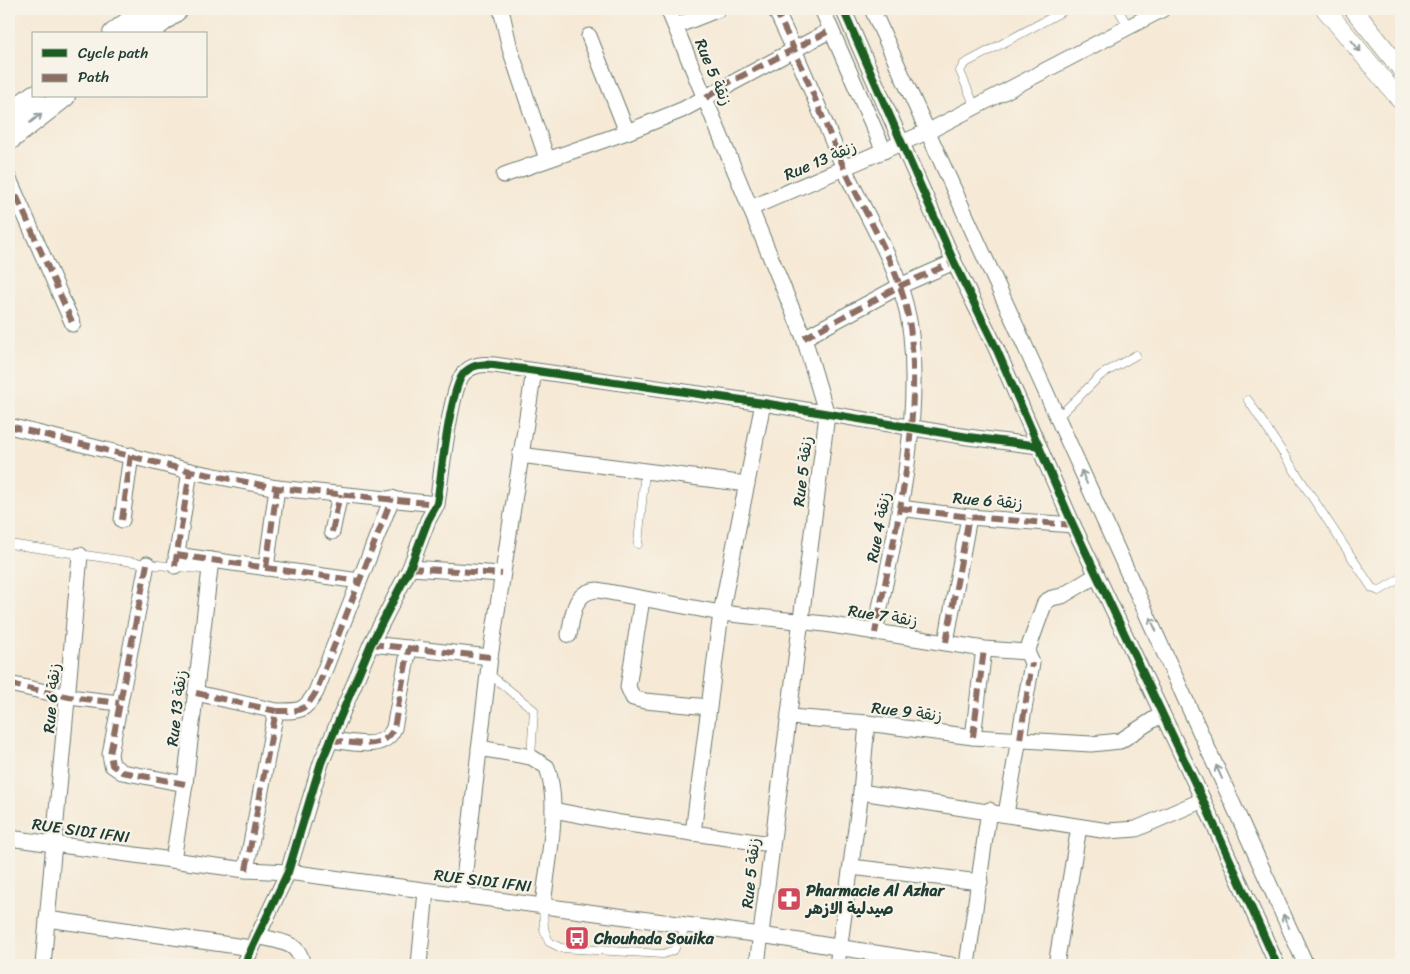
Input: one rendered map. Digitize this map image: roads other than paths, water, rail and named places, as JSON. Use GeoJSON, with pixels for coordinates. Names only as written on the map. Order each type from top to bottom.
{"type":"FeatureCollection","features":[{"type":"Feature","properties":{"kind":"main road"},"geometry":{"type":"LineString","coordinates":[[117,32],[147,9]]}},
{"type":"Feature","properties":{"kind":"main road"},"geometry":{"type":"LineString","coordinates":[[148,32],[177,9]]}},
{"type":"Feature","properties":{"kind":"main road"},"geometry":{"type":"LineString","coordinates":[[9,115],[32,98]]}},
{"type":"Feature","properties":{"kind":"main road"},"geometry":{"type":"LineString","coordinates":[[9,139],[61,98]]}},
{"type":"Feature","properties":{"kind":"street"},"geometry":{"type":"LineString","coordinates":[[501,9],[510,49],[547,159]]}},
{"type":"Feature","properties":{"kind":"street","name":"Rue 5 زنقة"},"geometry":{"type":"LineString","coordinates":[[668,9],[804,338],[827,415],[757,965]]}},
{"type":"Feature","properties":{"kind":"street"},"geometry":{"type":"LineString","coordinates":[[676,26],[719,9]]}},
{"type":"Feature","properties":{"kind":"street","name":"Rue 4 زنقة"},"geometry":{"type":"LineString","coordinates":[[775,9],[796,50],[844,168],[902,286],[911,335],[912,426],[900,508],[875,633]]}},
{"type":"Feature","properties":{"kind":"street"},"geometry":{"type":"LineString","coordinates":[[822,9],[884,150]]}},
{"type":"Feature","properties":{"kind":"street"},"geometry":{"type":"LineString","coordinates":[[843,9],[954,262],[996,348],[1074,525],[1203,800],[1277,965]]}},
{"type":"Feature","properties":{"kind":"street"},"geometry":{"type":"LineString","coordinates":[[872,9],[929,131],[1057,418],[1158,635],[1306,965]]}},
{"type":"Feature","properties":{"kind":"street","name":"Rue 13 زنقة"},"geometry":{"type":"LineString","coordinates":[[751,208],[929,131],[1162,9]]}},
{"type":"Feature","properties":{"kind":"street"},"geometry":{"type":"LineString","coordinates":[[1325,9],[1401,101]]}},
{"type":"Feature","properties":{"kind":"street"},"geometry":{"type":"LineString","coordinates":[[1353,9],[1401,68]]}},
{"type":"Feature","properties":{"kind":"street"},"geometry":{"type":"LineString","coordinates":[[504,175],[627,132],[706,98],[734,80],[796,50],[831,30]]}},
{"type":"Feature","properties":{"kind":"street"},"geometry":{"type":"LineString","coordinates":[[590,36],[627,132]]}},
{"type":"Feature","properties":{"kind":"street"},"geometry":{"type":"LineString","coordinates":[[9,179],[73,324]]}},
{"type":"Feature","properties":{"kind":"street"},"geometry":{"type":"LineString","coordinates":[[804,338],[902,286],[954,262]]}},
{"type":"Feature","properties":{"kind":"street"},"geometry":{"type":"LineString","coordinates":[[244,965],[288,872],[321,763],[371,644],[410,568],[436,504],[454,392],[464,372],[473,366],[482,364],[763,403],[827,415],[912,426],[968,437],[1039,446]]}},
{"type":"Feature","properties":{"kind":"street"},"geometry":{"type":"LineString","coordinates":[[462,896],[490,657],[534,371]]}},
{"type":"Feature","properties":{"kind":"street"},"geometry":{"type":"LineString","coordinates":[[693,833],[721,613],[763,403]]}},
{"type":"Feature","properties":{"kind":"street"},"geometry":{"type":"LineString","coordinates":[[9,426],[190,471],[277,488],[392,498],[436,504]]}},
{"type":"Feature","properties":{"kind":"street"},"geometry":{"type":"LineString","coordinates":[[520,454],[747,484]]}},
{"type":"Feature","properties":{"kind":"street"},"geometry":{"type":"LineString","coordinates":[[122,520],[131,455]]}},
{"type":"Feature","properties":{"kind":"street"},"geometry":{"type":"LineString","coordinates":[[190,471],[176,560],[210,565],[266,568],[359,581]]}},
{"type":"Feature","properties":{"kind":"street"},"geometry":{"type":"LineString","coordinates":[[266,568],[277,488]]}},
{"type":"Feature","properties":{"kind":"street"},"geometry":{"type":"LineString","coordinates":[[332,532],[340,494]]}},
{"type":"Feature","properties":{"kind":"street"},"geometry":{"type":"LineString","coordinates":[[196,693],[276,711],[300,711],[309,705],[316,692],[392,498]]}},
{"type":"Feature","properties":{"kind":"street","name":"Rue 6 زنقة"},"geometry":{"type":"LineString","coordinates":[[900,508],[968,517],[1074,525]]}},
{"type":"Feature","properties":{"kind":"street"},"geometry":{"type":"LineString","coordinates":[[946,642],[968,517]]}},
{"type":"Feature","properties":{"kind":"street","name":"Rue 6 زنقة"},"geometry":{"type":"LineString","coordinates":[[43,965],[69,696],[80,555]]}},
{"type":"Feature","properties":{"kind":"street"},"geometry":{"type":"LineString","coordinates":[[147,564],[110,754],[112,765],[122,772],[185,784]]}},
{"type":"Feature","properties":{"kind":"street","name":"Rue 13 زنقة"},"geometry":{"type":"LineString","coordinates":[[173,860],[185,784],[210,565]]}},
{"type":"Feature","properties":{"kind":"street"},"geometry":{"type":"LineString","coordinates":[[410,568],[502,574]]}},
{"type":"Feature","properties":{"kind":"street"},"geometry":{"type":"LineString","coordinates":[[1006,814],[1020,739],[1030,658],[1045,602],[1062,596],[1097,574]]}},
{"type":"Feature","properties":{"kind":"street","name":"Rue 7 زنقة"},"geometry":{"type":"LineString","coordinates":[[569,635],[575,605],[579,597],[585,592],[598,590],[721,613],[800,621],[946,642],[1030,658]]}},
{"type":"Feature","properties":{"kind":"street"},"geometry":{"type":"LineString","coordinates":[[642,599],[628,687],[633,698],[645,701],[709,706]]}},
{"type":"Feature","properties":{"kind":"street"},"geometry":{"type":"LineString","coordinates":[[371,644],[490,657]]}},
{"type":"Feature","properties":{"kind":"street"},"geometry":{"type":"LineString","coordinates":[[331,740],[379,744],[390,737],[394,728],[409,648]]}},
{"type":"Feature","properties":{"kind":"street"},"geometry":{"type":"LineString","coordinates":[[973,736],[984,649]]}},
{"type":"Feature","properties":{"kind":"street"},"geometry":{"type":"LineString","coordinates":[[9,684],[69,696],[119,703]]}},
{"type":"Feature","properties":{"kind":"street"},"geometry":{"type":"LineString","coordinates":[[246,870],[276,711]]}},
{"type":"Feature","properties":{"kind":"street"},"geometry":{"type":"LineString","coordinates":[[1020,739],[1108,744],[1130,736],[1162,714]]}},
{"type":"Feature","properties":{"kind":"street","name":"Rue 9 زنقة"},"geometry":{"type":"LineString","coordinates":[[790,717],[1020,739]]}},
{"type":"Feature","properties":{"kind":"street"},"geometry":{"type":"LineString","coordinates":[[837,965],[861,792],[867,724]]}},
{"type":"Feature","properties":{"kind":"street"},"geometry":{"type":"LineString","coordinates":[[480,748],[531,757],[547,767],[553,788],[553,810],[542,906]]}},
{"type":"Feature","properties":{"kind":"street"},"geometry":{"type":"LineString","coordinates":[[861,792],[989,810],[1108,831],[1136,828],[1203,800]]}},
{"type":"Feature","properties":{"kind":"street"},"geometry":{"type":"LineString","coordinates":[[553,810],[771,844]]}},
{"type":"Feature","properties":{"kind":"street"},"geometry":{"type":"LineString","coordinates":[[967,965],[989,810]]}},
{"type":"Feature","properties":{"kind":"street"},"geometry":{"type":"LineString","coordinates":[[1056,965],[1079,827]]}},
{"type":"Feature","properties":{"kind":"street","name":"RUE SIDI IFNI"},"geometry":{"type":"LineString","coordinates":[[9,838],[246,870],[288,872],[687,925],[951,965]]}},
{"type":"Feature","properties":{"kind":"street"},"geometry":{"type":"LineString","coordinates":[[851,867],[980,882]]}},
{"type":"Feature","properties":{"kind":"street"},"geometry":{"type":"LineString","coordinates":[[419,965],[426,891]]}},
{"type":"Feature","properties":{"kind":"street"},"geometry":{"type":"LineString","coordinates":[[47,919],[292,945],[300,955],[302,965]]}},
{"type":"Feature","properties":{"kind":"lane"},"geometry":{"type":"LineString","coordinates":[[975,107],[960,72],[964,64],[1066,9]]}},
{"type":"Feature","properties":{"kind":"lane"},"geometry":{"type":"LineString","coordinates":[[1118,9],[1128,26]]}},
{"type":"Feature","properties":{"kind":"lane"},"geometry":{"type":"LineString","coordinates":[[1057,418],[1101,374],[1136,355]]}},
{"type":"Feature","properties":{"kind":"lane"},"geometry":{"type":"LineString","coordinates":[[1248,400],[1372,588],[1379,591],[1401,578]]}},
{"type":"Feature","properties":{"kind":"lane"},"geometry":{"type":"LineString","coordinates":[[638,544],[645,471]]}},
{"type":"Feature","properties":{"kind":"lane"},"geometry":{"type":"LineString","coordinates":[[9,544],[147,564],[176,560]]}},
{"type":"Feature","properties":{"kind":"lane"},"geometry":{"type":"LineString","coordinates":[[488,673],[534,710],[531,757]]}},
{"type":"Feature","properties":{"kind":"lane"},"geometry":{"type":"LineString","coordinates":[[542,906],[544,929],[549,942],[561,948],[663,954],[674,950],[687,925]]}},
{"type":"Feature","properties":{"kind":"place","name":"Pharmacie Al Azhar صيدلية الازهر"},"geometry":{"type":"Point","coordinates":[789,899]}},
{"type":"Feature","properties":{"kind":"place","name":"Chouhada Souika"},"geometry":{"type":"Point","coordinates":[577,938]}}]}
